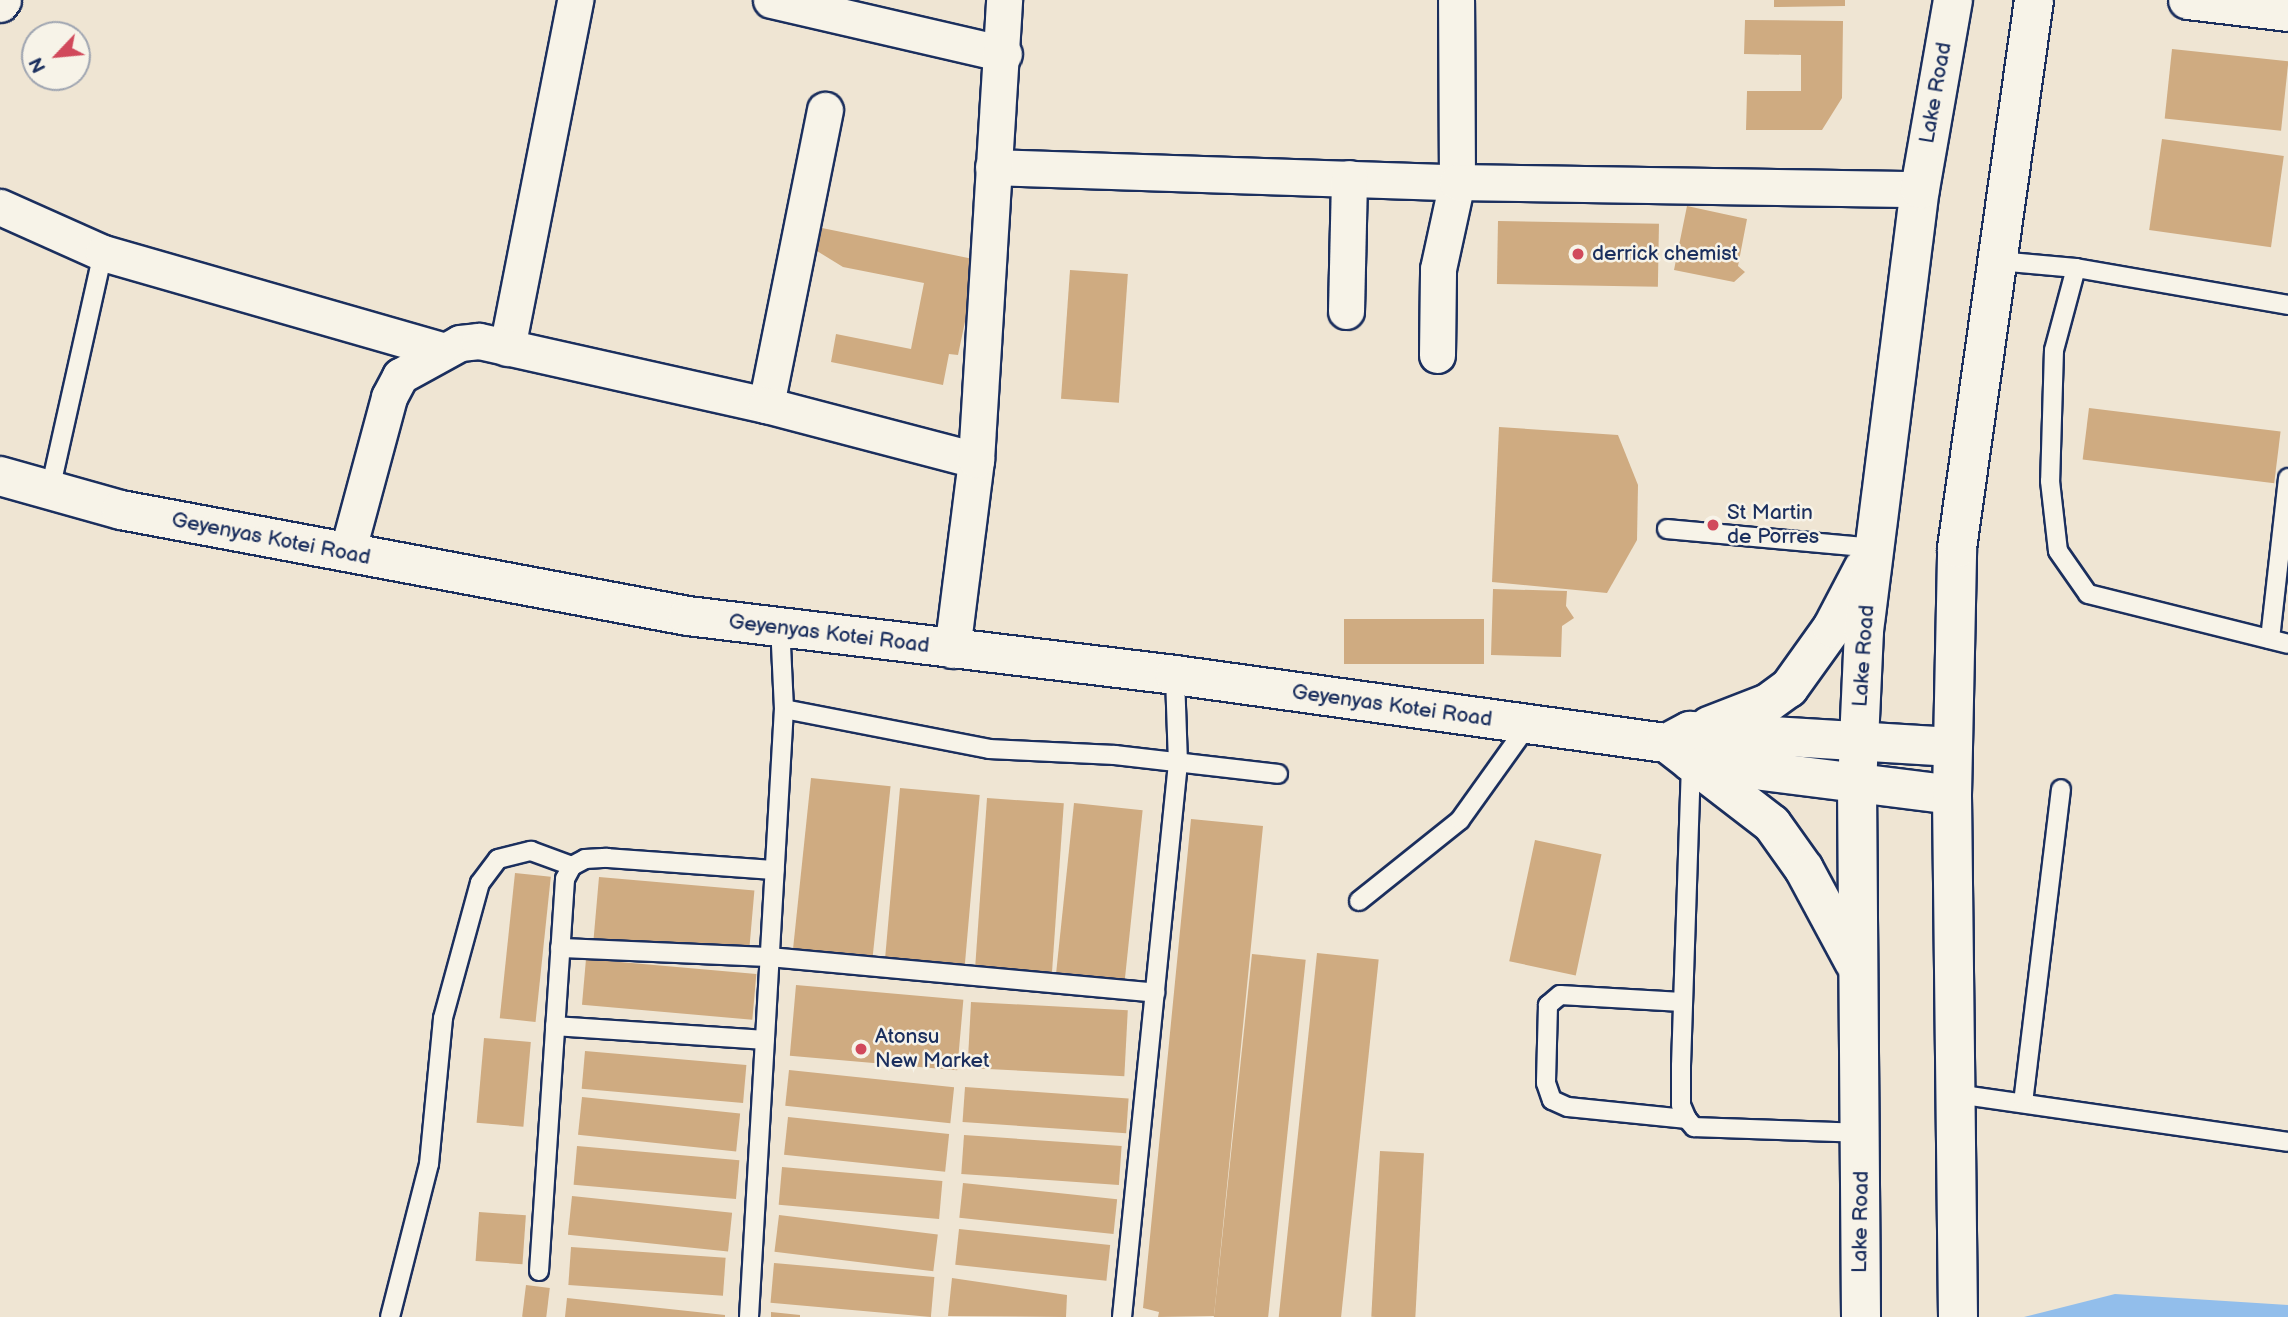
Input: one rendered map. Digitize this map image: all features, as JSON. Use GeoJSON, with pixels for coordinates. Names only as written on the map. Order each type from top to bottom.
{"type":"FeatureCollection","features":[{"type":"Feature","properties":{"kind":"main road","name":"Lake Road"},"geometry":{"type":"LineString","coordinates":[[1861,1299],[1863,1133],[1856,967],[1857,744],[1874,548],[1920,189],[1953,0]]}},
{"type":"Feature","properties":{"kind":"main road"},"geometry":{"type":"LineString","coordinates":[[1958,1312],[1952,795],[1957,548],[2034,0]]}},
{"type":"Feature","properties":{"kind":"main road"},"geometry":{"type":"LineString","coordinates":[[2188,0],[2288,12]]}},
{"type":"Feature","properties":{"kind":"main road","name":"Geyenyas Kotei Road"},"geometry":{"type":"LineString","coordinates":[[0,476],[121,510],[675,614],[780,625],[952,650],[1175,675],[1682,745]]}},
{"type":"Feature","properties":{"kind":"main road"},"geometry":{"type":"LineString","coordinates":[[1682,745],[1789,688],[1832,628],[1874,548]]}},
{"type":"Feature","properties":{"kind":"main road"},"geometry":{"type":"LineString","coordinates":[[1682,745],[1857,744],[1953,747]]}},
{"type":"Feature","properties":{"kind":"main road"},"geometry":{"type":"LineString","coordinates":[[1682,745],[1857,785],[1952,795]]}},
{"type":"Feature","properties":{"kind":"main road"},"geometry":{"type":"LineString","coordinates":[[1682,745],[1772,824],[1804,869],[1856,967]]}},
{"type":"Feature","properties":{"kind":"street"},"geometry":{"type":"LineString","coordinates":[[507,348],[575,0]]}},
{"type":"Feature","properties":{"kind":"street"},"geometry":{"type":"LineString","coordinates":[[771,0],[1003,54]]}},
{"type":"Feature","properties":{"kind":"street"},"geometry":{"type":"LineString","coordinates":[[952,650],[976,460],[993,167],[1003,54],[1004,0]]}},
{"type":"Feature","properties":{"kind":"street"},"geometry":{"type":"LineString","coordinates":[[1437,355],[1438,269],[1457,182],[1456,0]]}},
{"type":"Feature","properties":{"kind":"street"},"geometry":{"type":"LineString","coordinates":[[766,405],[825,110]]}},
{"type":"Feature","properties":{"kind":"street"},"geometry":{"type":"LineString","coordinates":[[993,167],[1457,182],[1920,189]]}},
{"type":"Feature","properties":{"kind":"street"},"geometry":{"type":"LineString","coordinates":[[1346,311],[1349,178]]}},
{"type":"Feature","properties":{"kind":"street"},"geometry":{"type":"LineString","coordinates":[[0,208],[103,253],[442,350]]}},
{"type":"Feature","properties":{"kind":"street"},"geometry":{"type":"LineString","coordinates":[[347,553],[389,397],[400,376],[442,350],[479,341],[766,405],[976,460]]}},
{"type":"Feature","properties":{"kind":"lane"},"geometry":{"type":"LineString","coordinates":[[50,490],[103,253]]}},
{"type":"Feature","properties":{"kind":"lane"},"geometry":{"type":"LineString","coordinates":[[1998,261],[2076,268],[2288,305]]}},
{"type":"Feature","properties":{"kind":"lane"},"geometry":{"type":"LineString","coordinates":[[2076,268],[2054,350],[2050,481],[2058,551],[2088,594],[2279,642],[2288,478]]}},
{"type":"Feature","properties":{"kind":"lane"},"geometry":{"type":"LineString","coordinates":[[1667,529],[1874,548]]}},
{"type":"Feature","properties":{"kind":"lane"},"geometry":{"type":"LineString","coordinates":[[749,1317],[784,709],[780,625]]}},
{"type":"Feature","properties":{"kind":"lane"},"geometry":{"type":"LineString","coordinates":[[1122,1317],[1178,763],[1175,675]]}},
{"type":"Feature","properties":{"kind":"lane"},"geometry":{"type":"LineString","coordinates":[[784,709],[989,749],[1178,763],[1278,774]]}},
{"type":"Feature","properties":{"kind":"lane"},"geometry":{"type":"LineString","coordinates":[[1359,901],[1460,820],[1528,725]]}},
{"type":"Feature","properties":{"kind":"lane"},"geometry":{"type":"LineString","coordinates":[[1682,745],[1681,1105],[1687,1119],[1694,1127],[1863,1133]]}},
{"type":"Feature","properties":{"kind":"lane"},"geometry":{"type":"LineString","coordinates":[[2023,1103],[2061,789]]}},
{"type":"Feature","properties":{"kind":"lane"},"geometry":{"type":"LineString","coordinates":[[390,1317],[429,1164],[443,1018],[480,883],[498,859],[531,851],[572,866]]}},
{"type":"Feature","properties":{"kind":"lane"},"geometry":{"type":"LineString","coordinates":[[538,1271],[565,879],[572,866],[585,859],[607,858],[775,870]]}},
{"type":"Feature","properties":{"kind":"lane"},"geometry":{"type":"LineString","coordinates":[[560,948],[770,957],[1155,993]]}},
{"type":"Feature","properties":{"kind":"lane"},"geometry":{"type":"LineString","coordinates":[[1682,1002],[1560,995],[1548,1005],[1545,1083],[1552,1100],[1568,1107],[1687,1119]]}},
{"type":"Feature","properties":{"kind":"lane"},"geometry":{"type":"LineString","coordinates":[[555,1026],[765,1041]]}},
{"type":"Feature","properties":{"kind":"lane"},"geometry":{"type":"LineString","coordinates":[[1956,1094],[2288,1142]]}},
{"type":"Feature","properties":{"kind":"water"},"geometry":{"type":"Polygon","coordinates":[[[2115,1294],[2288,1305],[2288,1317],[2024,1317],[2115,1294]]]}},
{"type":"Feature","properties":{"kind":"building"},"geometry":{"type":"Polygon","coordinates":[[[1774,0],[1845,0],[1845,6],[1774,7],[1774,0]]]}},
{"type":"Feature","properties":{"kind":"building"},"geometry":{"type":"Polygon","coordinates":[[[1745,20],[1843,21],[1842,98],[1822,130],[1746,130],[1747,91],[1801,91],[1801,55],[1744,54],[1745,20]]]}},
{"type":"Feature","properties":{"kind":"building"},"geometry":{"type":"Polygon","coordinates":[[[2172,49],[2288,61],[2281,131],[2165,119],[2172,49]]]}},
{"type":"Feature","properties":{"kind":"building"},"geometry":{"type":"Polygon","coordinates":[[[2162,139],[2284,156],[2271,247],[2149,230],[2162,139]]]}},
{"type":"Feature","properties":{"kind":"building"},"geometry":{"type":"Polygon","coordinates":[[[1687,206],[1747,219],[1738,266],[1745,272],[1734,282],[1674,270],[1687,206]]]}},
{"type":"Feature","properties":{"kind":"building","name":"derrick chemist"},"geometry":{"type":"Polygon","coordinates":[[[1498,221],[1659,224],[1658,287],[1497,284],[1498,221]]]}},
{"type":"Feature","properties":{"kind":"building"},"geometry":{"type":"Polygon","coordinates":[[[822,228],[978,260],[958,355],[949,354],[943,385],[831,362],[836,334],[911,349],[924,283],[843,267],[817,251],[822,228]]]}},
{"type":"Feature","properties":{"kind":"building"},"geometry":{"type":"Polygon","coordinates":[[[1070,270],[1128,274],[1119,403],[1061,399],[1070,270]]]}},
{"type":"Feature","properties":{"kind":"building"},"geometry":{"type":"Polygon","coordinates":[[[2089,408],[2281,432],[2274,483],[2083,460],[2089,408]]]}},
{"type":"Feature","properties":{"kind":"building"},"geometry":{"type":"Polygon","coordinates":[[[1499,427],[1618,435],[1638,485],[1637,540],[1607,593],[1492,582],[1499,427]]]}},
{"type":"Feature","properties":{"kind":"building"},"geometry":{"type":"Polygon","coordinates":[[[1493,589],[1567,591],[1566,606],[1574,618],[1562,626],[1561,657],[1491,655],[1493,589]]]}},
{"type":"Feature","properties":{"kind":"building"},"geometry":{"type":"Polygon","coordinates":[[[1344,619],[1484,619],[1484,664],[1344,664],[1344,619]]]}},
{"type":"Feature","properties":{"kind":"building"},"geometry":{"type":"Polygon","coordinates":[[[811,778],[891,786],[872,961],[793,953],[811,778]]]}},
{"type":"Feature","properties":{"kind":"building"},"geometry":{"type":"Polygon","coordinates":[[[900,788],[980,795],[964,970],[885,963],[900,788]]]}},
{"type":"Feature","properties":{"kind":"building"},"geometry":{"type":"Polygon","coordinates":[[[987,798],[1064,803],[1052,972],[975,967],[987,798]]]}},
{"type":"Feature","properties":{"kind":"building"},"geometry":{"type":"Polygon","coordinates":[[[1074,803],[1143,810],[1124,983],[1056,976],[1074,803]]]}},
{"type":"Feature","properties":{"kind":"building"},"geometry":{"type":"Polygon","coordinates":[[[1191,819],[1263,826],[1214,1316],[1158,1317],[1159,1312],[1143,1308],[1191,819]]]}},
{"type":"Feature","properties":{"kind":"building"},"geometry":{"type":"Polygon","coordinates":[[[1535,840],[1602,854],[1576,975],[1509,961],[1535,840]]]}},
{"type":"Feature","properties":{"kind":"building"},"geometry":{"type":"Polygon","coordinates":[[[515,873],[551,877],[536,1022],[500,1018],[515,873]]]}},
{"type":"Feature","properties":{"kind":"building"},"geometry":{"type":"Polygon","coordinates":[[[599,877],[754,891],[749,955],[593,942],[599,877]]]}},
{"type":"Feature","properties":{"kind":"building"},"geometry":{"type":"Polygon","coordinates":[[[1317,953],[1379,959],[1341,1317],[1279,1317],[1317,953]]]}},
{"type":"Feature","properties":{"kind":"building"},"geometry":{"type":"Polygon","coordinates":[[[1252,954],[1306,960],[1268,1317],[1214,1317],[1252,954]]]}},
{"type":"Feature","properties":{"kind":"building"},"geometry":{"type":"Polygon","coordinates":[[[586,959],[756,974],[752,1020],[582,1005],[586,959]]]}},
{"type":"Feature","properties":{"kind":"building"},"geometry":{"type":"Polygon","coordinates":[[[796,985],[963,1000],[957,1070],[790,1056],[796,985]]]}},
{"type":"Feature","properties":{"kind":"building"},"geometry":{"type":"Polygon","coordinates":[[[971,1002],[1128,1010],[1124,1076],[968,1068],[971,1002]]]}},
{"type":"Feature","properties":{"kind":"building"},"geometry":{"type":"Polygon","coordinates":[[[484,1038],[531,1042],[523,1127],[477,1123],[484,1038]]]}},
{"type":"Feature","properties":{"kind":"building"},"geometry":{"type":"Polygon","coordinates":[[[585,1051],[746,1065],[743,1103],[582,1089],[585,1051]]]}},
{"type":"Feature","properties":{"kind":"building"},"geometry":{"type":"Polygon","coordinates":[[[789,1070],[954,1087],[950,1123],[785,1106],[789,1070]]]}},
{"type":"Feature","properties":{"kind":"building"},"geometry":{"type":"Polygon","coordinates":[[[965,1087],[1129,1098],[1126,1133],[963,1122],[965,1087]]]}},
{"type":"Feature","properties":{"kind":"building"},"geometry":{"type":"Polygon","coordinates":[[[582,1097],[740,1114],[736,1151],[578,1135],[582,1097]]]}},
{"type":"Feature","properties":{"kind":"building"},"geometry":{"type":"Polygon","coordinates":[[[788,1117],[949,1134],[945,1172],[784,1155],[788,1117]]]}},
{"type":"Feature","properties":{"kind":"building"},"geometry":{"type":"Polygon","coordinates":[[[964,1135],[1122,1146],[1119,1185],[961,1174],[964,1135]]]}},
{"type":"Feature","properties":{"kind":"building"},"geometry":{"type":"Polygon","coordinates":[[[577,1146],[739,1160],[736,1199],[574,1185],[577,1146]]]}},
{"type":"Feature","properties":{"kind":"building"},"geometry":{"type":"Polygon","coordinates":[[[1380,1151],[1424,1153],[1415,1317],[1371,1317],[1380,1151]]]}},
{"type":"Feature","properties":{"kind":"building"},"geometry":{"type":"Polygon","coordinates":[[[782,1167],[942,1181],[939,1219],[779,1205],[782,1167]]]}},
{"type":"Feature","properties":{"kind":"building"},"geometry":{"type":"Polygon","coordinates":[[[963,1183],[1117,1199],[1113,1234],[959,1218],[963,1183]]]}},
{"type":"Feature","properties":{"kind":"building"},"geometry":{"type":"Polygon","coordinates":[[[572,1196],[732,1213],[728,1252],[568,1235],[572,1196]]]}},
{"type":"Feature","properties":{"kind":"building"},"geometry":{"type":"Polygon","coordinates":[[[479,1212],[526,1215],[522,1264],[476,1261],[479,1212]]]}},
{"type":"Feature","properties":{"kind":"building"},"geometry":{"type":"Polygon","coordinates":[[[779,1215],[938,1234],[933,1271],[774,1252],[779,1215]]]}},
{"type":"Feature","properties":{"kind":"building"},"geometry":{"type":"Polygon","coordinates":[[[959,1229],[1110,1245],[1106,1281],[955,1265],[959,1229]]]}},
{"type":"Feature","properties":{"kind":"building"},"geometry":{"type":"Polygon","coordinates":[[[571,1247],[726,1258],[723,1296],[568,1285],[571,1247]]]}},
{"type":"Feature","properties":{"kind":"building"},"geometry":{"type":"Polygon","coordinates":[[[774,1263],[934,1277],[931,1317],[771,1303],[774,1263]]]}},
{"type":"Feature","properties":{"kind":"building"},"geometry":{"type":"Polygon","coordinates":[[[952,1278],[1067,1295],[1066,1317],[948,1316],[952,1278]]]}},
{"type":"Feature","properties":{"kind":"building"},"geometry":{"type":"Polygon","coordinates":[[[526,1285],[550,1288],[546,1317],[522,1317],[526,1285]]]}},
{"type":"Feature","properties":{"kind":"building"},"geometry":{"type":"Polygon","coordinates":[[[567,1298],[725,1315],[725,1317],[565,1317],[567,1298]]]}},
{"type":"Feature","properties":{"kind":"building"},"geometry":{"type":"Polygon","coordinates":[[[771,1312],[800,1315],[800,1317],[771,1317],[771,1312]]]}},
{"type":"Feature","properties":{"kind":"place","name":"derrick chemist"},"geometry":{"type":"Point","coordinates":[1578,254]}},
{"type":"Feature","properties":{"kind":"place","name":"St Martin de Porres"},"geometry":{"type":"Point","coordinates":[1713,525]}},
{"type":"Feature","properties":{"kind":"place","name":"Atonsu New Market"},"geometry":{"type":"Point","coordinates":[861,1049]}}]}
